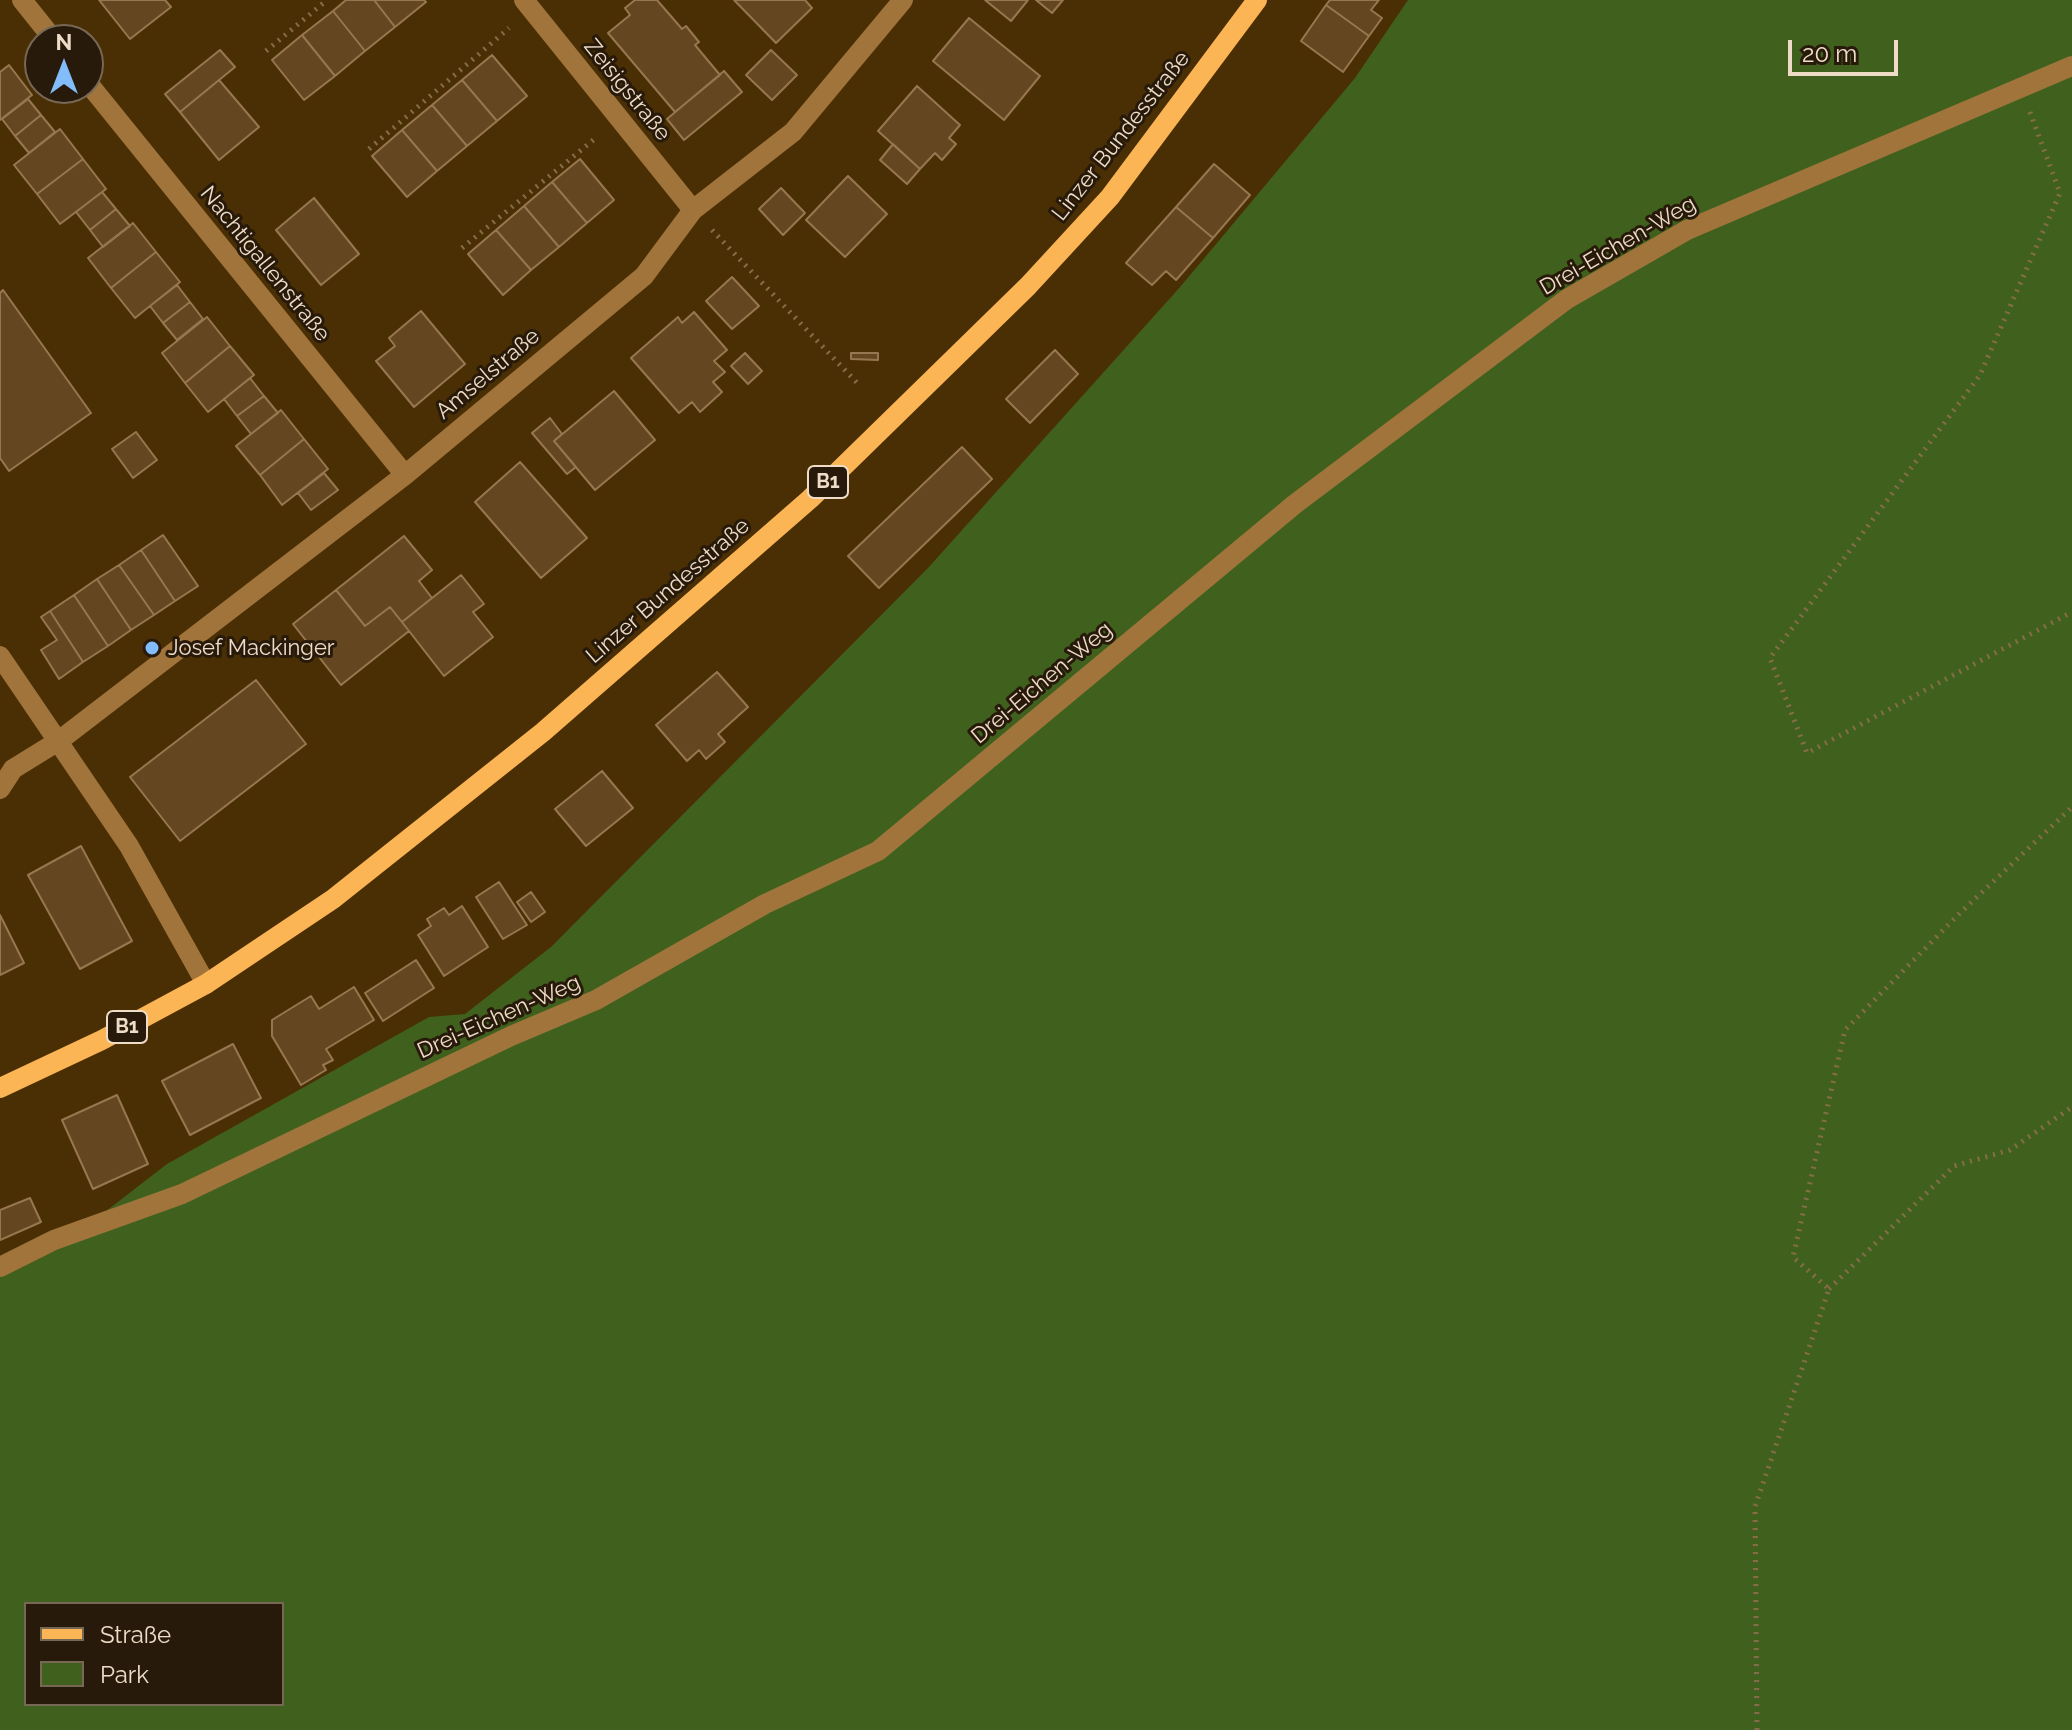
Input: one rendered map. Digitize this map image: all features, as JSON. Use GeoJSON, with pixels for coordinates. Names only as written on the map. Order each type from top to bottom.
{"type":"FeatureCollection","features":[{"type":"Feature","properties":{"kind":"main road","name":"Linzer Bundesstraße"},"geometry":{"type":"LineString","coordinates":[[0,1088],[102,1040],[206,984],[333,899],[543,732],[884,430],[1028,286],[1110,197],[1257,0]]}},
{"type":"Feature","properties":{"kind":"street"},"geometry":{"type":"LineString","coordinates":[[22,0],[41,24]]}},
{"type":"Feature","properties":{"kind":"street","name":"Amselstraße"},"geometry":{"type":"LineString","coordinates":[[0,789],[13,769],[60,740],[405,475],[644,276],[693,210],[793,132],[903,0]]}},
{"type":"Feature","properties":{"kind":"street","name":"Zeisigstraße"},"geometry":{"type":"LineString","coordinates":[[528,5],[693,210]]}},
{"type":"Feature","properties":{"kind":"street","name":"Drei-Eichen-Weg"},"geometry":{"type":"LineString","coordinates":[[0,1267],[54,1240],[182,1194],[511,1036],[596,1000],[765,904],[878,851],[1295,504],[1567,299],[1687,230],[2072,66]]}},
{"type":"Feature","properties":{"kind":"street","name":"Nachtigallenstraße"},"geometry":{"type":"LineString","coordinates":[[104,103],[405,475]]}},
{"type":"Feature","properties":{"kind":"street"},"geometry":{"type":"LineString","coordinates":[[0,656],[60,740],[129,846],[206,984]]}},
{"type":"Feature","properties":{"kind":"path"},"geometry":{"type":"LineString","coordinates":[[266,51],[327,0]]}},
{"type":"Feature","properties":{"kind":"path"},"geometry":{"type":"LineString","coordinates":[[369,149],[528,5]]}},
{"type":"Feature","properties":{"kind":"path"},"geometry":{"type":"LineString","coordinates":[[2021,88],[2060,193],[2048,221],[1980,375],[1770,658],[1807,753],[2072,612]]}},
{"type":"Feature","properties":{"kind":"path"},"geometry":{"type":"LineString","coordinates":[[462,248],[619,118]]}},
{"type":"Feature","properties":{"kind":"path"},"geometry":{"type":"LineString","coordinates":[[693,210],[860,386]]}},
{"type":"Feature","properties":{"kind":"path"},"geometry":{"type":"LineString","coordinates":[[1829,1289],[1793,1257],[1845,1030],[1960,913],[2072,807]]}},
{"type":"Feature","properties":{"kind":"path"},"geometry":{"type":"LineString","coordinates":[[1757,1730],[1755,1507],[1829,1289],[1954,1166],[2010,1150],[2072,1107]]}},
{"type":"Feature","properties":{"kind":"green space"},"geometry":{"type":"Polygon","coordinates":[[[1408,0],[2072,0],[2072,1730],[0,1730],[0,1256],[88,1225],[167,1164],[429,1017],[465,1014],[551,947],[928,568],[1181,286],[1355,78],[1408,0]]]}},
{"type":"Feature","properties":{"kind":"building"},"geometry":{"type":"Polygon","coordinates":[[[99,0],[165,0],[171,7],[130,39],[99,0]]]}},
{"type":"Feature","properties":{"kind":"building"},"geometry":{"type":"Polygon","coordinates":[[[346,0],[374,0],[395,27],[365,51],[333,11],[346,0]]]}},
{"type":"Feature","properties":{"kind":"building"},"geometry":{"type":"Polygon","coordinates":[[[374,0],[424,0],[426,2],[395,27],[374,0]]]}},
{"type":"Feature","properties":{"kind":"building"},"geometry":{"type":"Polygon","coordinates":[[[635,0],[657,0],[682,29],[686,26],[699,42],[695,45],[720,75],[675,112],[608,33],[630,15],[625,8],[635,0]]]}},
{"type":"Feature","properties":{"kind":"building"},"geometry":{"type":"Polygon","coordinates":[[[734,0],[805,0],[812,8],[776,43],[734,0]]]}},
{"type":"Feature","properties":{"kind":"building"},"geometry":{"type":"Polygon","coordinates":[[[985,0],[1028,0],[1011,21],[985,0]]]}},
{"type":"Feature","properties":{"kind":"building"},"geometry":{"type":"Polygon","coordinates":[[[1036,0],[1063,0],[1052,13],[1036,0]]]}},
{"type":"Feature","properties":{"kind":"building"},"geometry":{"type":"Polygon","coordinates":[[[1330,0],[1379,0],[1371,10],[1382,18],[1369,36],[1326,5],[1330,0]]]}},
{"type":"Feature","properties":{"kind":"building"},"geometry":{"type":"Polygon","coordinates":[[[1326,5],[1369,36],[1343,72],[1301,41],[1326,5]]]}},
{"type":"Feature","properties":{"kind":"building"},"geometry":{"type":"Polygon","coordinates":[[[333,11],[365,51],[335,76],[302,35],[333,11]]]}},
{"type":"Feature","properties":{"kind":"building"},"geometry":{"type":"Polygon","coordinates":[[[969,18],[1040,76],[1004,120],[933,61],[969,18]]]}},
{"type":"Feature","properties":{"kind":"building"},"geometry":{"type":"Polygon","coordinates":[[[302,35],[335,76],[304,100],[272,60],[302,35]]]}},
{"type":"Feature","properties":{"kind":"building"},"geometry":{"type":"Polygon","coordinates":[[[220,50],[235,67],[180,112],[165,94],[220,50]]]}},
{"type":"Feature","properties":{"kind":"building"},"geometry":{"type":"Polygon","coordinates":[[[771,50],[797,75],[772,100],[746,75],[771,50]]]}},
{"type":"Feature","properties":{"kind":"building"},"geometry":{"type":"Polygon","coordinates":[[[492,55],[527,96],[497,121],[462,80],[492,55]]]}},
{"type":"Feature","properties":{"kind":"building"},"geometry":{"type":"Polygon","coordinates":[[[9,65],[24,85],[24,101],[0,120],[0,72],[9,65]]]}},
{"type":"Feature","properties":{"kind":"building"},"geometry":{"type":"Polygon","coordinates":[[[724,71],[742,92],[684,140],[667,119],[724,71]]]}},
{"type":"Feature","properties":{"kind":"building"},"geometry":{"type":"Polygon","coordinates":[[[219,80],[259,127],[219,160],[180,112],[219,80]]]}},
{"type":"Feature","properties":{"kind":"building"},"geometry":{"type":"Polygon","coordinates":[[[462,80],[497,121],[467,146],[432,105],[462,80]]]}},
{"type":"Feature","properties":{"kind":"building"},"geometry":{"type":"Polygon","coordinates":[[[917,86],[960,125],[949,138],[956,144],[942,160],[935,153],[920,169],[878,131],[917,86]]]}},
{"type":"Feature","properties":{"kind":"building"},"geometry":{"type":"Polygon","coordinates":[[[24,102],[32,104],[41,115],[15,136],[2,119],[24,102]]]}},
{"type":"Feature","properties":{"kind":"building"},"geometry":{"type":"Polygon","coordinates":[[[432,105],[467,146],[437,171],[402,130],[432,105]]]}},
{"type":"Feature","properties":{"kind":"building"},"geometry":{"type":"Polygon","coordinates":[[[41,115],[55,132],[29,153],[15,136],[41,115]]]}},
{"type":"Feature","properties":{"kind":"building"},"geometry":{"type":"Polygon","coordinates":[[[60,129],[83,159],[37,194],[14,165],[60,129]]]}},
{"type":"Feature","properties":{"kind":"building"},"geometry":{"type":"Polygon","coordinates":[[[402,130],[437,171],[407,197],[372,156],[402,130]]]}},
{"type":"Feature","properties":{"kind":"building"},"geometry":{"type":"Polygon","coordinates":[[[893,144],[920,169],[907,184],[880,160],[893,144]]]}},
{"type":"Feature","properties":{"kind":"building"},"geometry":{"type":"Polygon","coordinates":[[[83,159],[106,189],[60,224],[37,194],[83,159]]]}},
{"type":"Feature","properties":{"kind":"building"},"geometry":{"type":"Polygon","coordinates":[[[580,159],[614,200],[587,223],[552,182],[580,159]]]}},
{"type":"Feature","properties":{"kind":"building"},"geometry":{"type":"Polygon","coordinates":[[[1214,164],[1250,195],[1213,238],[1176,207],[1214,164]]]}},
{"type":"Feature","properties":{"kind":"building"},"geometry":{"type":"Polygon","coordinates":[[[848,176],[887,214],[845,257],[806,220],[848,176]]]}},
{"type":"Feature","properties":{"kind":"building"},"geometry":{"type":"Polygon","coordinates":[[[552,182],[587,223],[559,247],[524,206],[552,182]]]}},
{"type":"Feature","properties":{"kind":"building"},"geometry":{"type":"Polygon","coordinates":[[[781,188],[805,213],[783,235],[759,209],[781,188]]]}},
{"type":"Feature","properties":{"kind":"building"},"geometry":{"type":"Polygon","coordinates":[[[102,192],[116,209],[90,230],[76,212],[102,192]]]}},
{"type":"Feature","properties":{"kind":"building"},"geometry":{"type":"Polygon","coordinates":[[[314,198],[359,254],[321,285],[276,230],[314,198]]]}},
{"type":"Feature","properties":{"kind":"building"},"geometry":{"type":"Polygon","coordinates":[[[524,206],[559,247],[531,270],[496,230],[524,206]]]}},
{"type":"Feature","properties":{"kind":"building"},"geometry":{"type":"Polygon","coordinates":[[[1176,207],[1213,238],[1176,280],[1166,271],[1152,285],[1126,263],[1176,207]]]}},
{"type":"Feature","properties":{"kind":"building"},"geometry":{"type":"Polygon","coordinates":[[[116,209],[130,226],[103,247],[90,230],[116,209]]]}},
{"type":"Feature","properties":{"kind":"building"},"geometry":{"type":"Polygon","coordinates":[[[133,223],[156,252],[111,288],[88,258],[133,223]]]}},
{"type":"Feature","properties":{"kind":"building"},"geometry":{"type":"Polygon","coordinates":[[[496,230],[531,270],[503,295],[468,254],[496,230]]]}},
{"type":"Feature","properties":{"kind":"building"},"geometry":{"type":"Polygon","coordinates":[[[156,252],[180,282],[135,318],[111,288],[156,252]]]}},
{"type":"Feature","properties":{"kind":"building"},"geometry":{"type":"Polygon","coordinates":[[[732,277],[759,306],[732,329],[706,301],[732,277]]]}},
{"type":"Feature","properties":{"kind":"building"},"geometry":{"type":"Polygon","coordinates":[[[177,285],[190,302],[163,323],[150,306],[177,285]]]}},
{"type":"Feature","properties":{"kind":"building"},"geometry":{"type":"Polygon","coordinates":[[[3,290],[91,413],[9,471],[0,458],[0,293],[3,290]]]}},
{"type":"Feature","properties":{"kind":"building"},"geometry":{"type":"Polygon","coordinates":[[[190,302],[203,319],[177,340],[163,323],[190,302]]]}},
{"type":"Feature","properties":{"kind":"building"},"geometry":{"type":"Polygon","coordinates":[[[421,311],[465,364],[414,407],[376,361],[395,346],[389,338],[421,311]]]}},
{"type":"Feature","properties":{"kind":"building"},"geometry":{"type":"Polygon","coordinates":[[[694,312],[727,350],[714,361],[725,372],[713,382],[722,392],[700,412],[692,402],[679,413],[631,358],[678,317],[682,323],[694,312]]]}},
{"type":"Feature","properties":{"kind":"building"},"geometry":{"type":"Polygon","coordinates":[[[207,317],[230,346],[185,383],[162,353],[207,317]]]}},
{"type":"Feature","properties":{"kind":"building"},"geometry":{"type":"Polygon","coordinates":[[[230,346],[254,375],[208,412],[185,383],[230,346]]]}},
{"type":"Feature","properties":{"kind":"building"},"geometry":{"type":"Polygon","coordinates":[[[1055,350],[1078,374],[1030,423],[1006,399],[1055,350]]]}},
{"type":"Feature","properties":{"kind":"building"},"geometry":{"type":"Polygon","coordinates":[[[745,353],[762,371],[748,384],[731,366],[745,353]]]}},
{"type":"Feature","properties":{"kind":"building"},"geometry":{"type":"Polygon","coordinates":[[[851,353],[878,353],[878,360],[851,359],[851,353]]]}},
{"type":"Feature","properties":{"kind":"building"},"geometry":{"type":"Polygon","coordinates":[[[250,378],[264,396],[237,416],[224,399],[250,378]]]}},
{"type":"Feature","properties":{"kind":"building"},"geometry":{"type":"Polygon","coordinates":[[[614,391],[655,440],[595,490],[554,441],[614,391]]]}},
{"type":"Feature","properties":{"kind":"building"},"geometry":{"type":"Polygon","coordinates":[[[264,396],[278,413],[251,434],[237,416],[264,396]]]}},
{"type":"Feature","properties":{"kind":"building"},"geometry":{"type":"Polygon","coordinates":[[[281,410],[304,439],[260,475],[236,446],[281,410]]]}},
{"type":"Feature","properties":{"kind":"building"},"geometry":{"type":"Polygon","coordinates":[[[550,418],[562,434],[554,441],[576,467],[567,474],[532,433],[550,418]]]}},
{"type":"Feature","properties":{"kind":"building"},"geometry":{"type":"Polygon","coordinates":[[[136,432],[157,460],[133,478],[112,449],[136,432]]]}},
{"type":"Feature","properties":{"kind":"building"},"geometry":{"type":"Polygon","coordinates":[[[304,439],[328,469],[282,505],[260,475],[304,439]]]}},
{"type":"Feature","properties":{"kind":"building"},"geometry":{"type":"Polygon","coordinates":[[[962,447],[992,479],[879,588],[848,556],[962,447]]]}},
{"type":"Feature","properties":{"kind":"building"},"geometry":{"type":"Polygon","coordinates":[[[520,462],[587,538],[541,578],[475,502],[520,462]]]}},
{"type":"Feature","properties":{"kind":"building"},"geometry":{"type":"Polygon","coordinates":[[[324,473],[338,490],[311,510],[298,493],[324,473]]]}},
{"type":"Feature","properties":{"kind":"building"},"geometry":{"type":"Polygon","coordinates":[[[163,535],[198,586],[175,601],[141,550],[163,535]]]}},
{"type":"Feature","properties":{"kind":"building"},"geometry":{"type":"Polygon","coordinates":[[[404,536],[432,570],[419,581],[432,598],[402,622],[390,607],[365,626],[336,590],[404,536]]]}},
{"type":"Feature","properties":{"kind":"building"},"geometry":{"type":"Polygon","coordinates":[[[141,550],[175,601],[154,615],[119,565],[141,550]]]}},
{"type":"Feature","properties":{"kind":"building"},"geometry":{"type":"Polygon","coordinates":[[[119,565],[154,615],[131,630],[97,579],[119,565]]]}},
{"type":"Feature","properties":{"kind":"building"},"geometry":{"type":"Polygon","coordinates":[[[461,575],[484,604],[473,612],[493,637],[444,676],[402,622],[461,575]]]}},
{"type":"Feature","properties":{"kind":"building"},"geometry":{"type":"Polygon","coordinates":[[[97,579],[131,630],[108,646],[74,595],[97,579]]]}},
{"type":"Feature","properties":{"kind":"building"},"geometry":{"type":"Polygon","coordinates":[[[336,590],[365,626],[390,607],[409,631],[341,685],[293,624],[336,590]]]}},
{"type":"Feature","properties":{"kind":"building"},"geometry":{"type":"Polygon","coordinates":[[[74,595],[108,646],[83,662],[50,611],[74,595]]]}},
{"type":"Feature","properties":{"kind":"building"},"geometry":{"type":"Polygon","coordinates":[[[50,611],[83,662],[59,679],[41,650],[57,640],[41,617],[50,611]]]}},
{"type":"Feature","properties":{"kind":"building"},"geometry":{"type":"Polygon","coordinates":[[[717,672],[748,707],[718,734],[725,742],[706,759],[699,750],[687,761],[656,725],[717,672]]]}},
{"type":"Feature","properties":{"kind":"building"},"geometry":{"type":"Polygon","coordinates":[[[256,680],[306,744],[180,841],[130,777],[256,680]]]}},
{"type":"Feature","properties":{"kind":"building"},"geometry":{"type":"Polygon","coordinates":[[[602,771],[633,808],[586,846],[555,809],[602,771]]]}},
{"type":"Feature","properties":{"kind":"building"},"geometry":{"type":"Polygon","coordinates":[[[81,846],[132,941],[80,969],[28,875],[81,846]]]}},
{"type":"Feature","properties":{"kind":"building"},"geometry":{"type":"Polygon","coordinates":[[[499,882],[527,925],[503,939],[476,897],[499,882]]]}},
{"type":"Feature","properties":{"kind":"building"},"geometry":{"type":"Polygon","coordinates":[[[531,892],[545,912],[531,922],[517,902],[531,892]]]}},
{"type":"Feature","properties":{"kind":"building"},"geometry":{"type":"Polygon","coordinates":[[[462,906],[488,947],[444,976],[418,935],[431,926],[427,919],[444,908],[449,915],[462,906]]]}},
{"type":"Feature","properties":{"kind":"building"},"geometry":{"type":"Polygon","coordinates":[[[0,915],[24,963],[0,975],[0,915]]]}},
{"type":"Feature","properties":{"kind":"building"},"geometry":{"type":"Polygon","coordinates":[[[416,960],[434,988],[383,1021],[365,993],[416,960]]]}},
{"type":"Feature","properties":{"kind":"building"},"geometry":{"type":"Polygon","coordinates":[[[354,987],[374,1020],[326,1049],[333,1060],[323,1065],[326,1070],[301,1085],[272,1036],[272,1020],[311,996],[319,1009],[354,987]]]}},
{"type":"Feature","properties":{"kind":"building"},"geometry":{"type":"Polygon","coordinates":[[[233,1044],[261,1098],[190,1135],[162,1081],[233,1044]]]}},
{"type":"Feature","properties":{"kind":"building"},"geometry":{"type":"Polygon","coordinates":[[[117,1095],[148,1164],[93,1189],[62,1120],[117,1095]]]}},
{"type":"Feature","properties":{"kind":"building"},"geometry":{"type":"Polygon","coordinates":[[[30,1198],[41,1222],[0,1240],[0,1210],[30,1198]]]}},
{"type":"Feature","properties":{"kind":"place","name":"Josef Mackinger"},"geometry":{"type":"Point","coordinates":[152,648]}}]}
